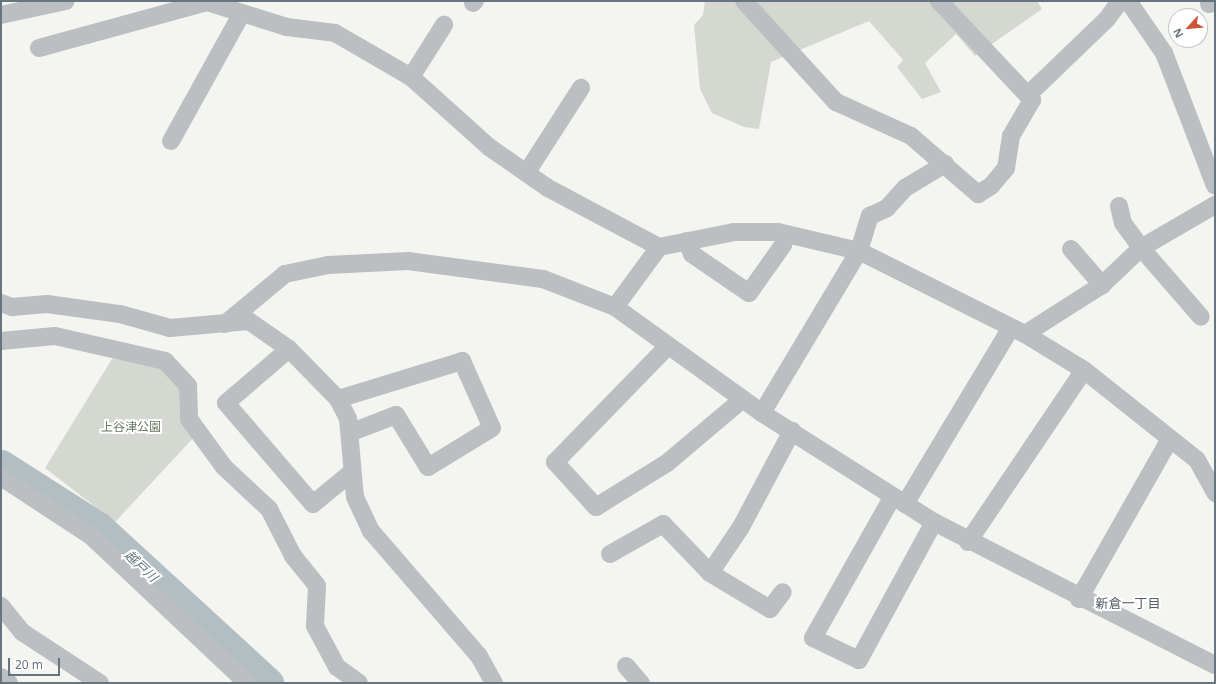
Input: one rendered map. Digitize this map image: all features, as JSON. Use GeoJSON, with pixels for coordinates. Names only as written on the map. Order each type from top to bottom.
{"type":"FeatureCollection","features":[{"type":"Feature","properties":{"kind":"street"},"geometry":{"type":"LineString","coordinates":[[1,15],[66,1]]}},
{"type":"Feature","properties":{"kind":"street"},"geometry":{"type":"LineString","coordinates":[[744,1],[836,102],[911,136],[978,194],[991,186],[1006,168],[1011,136],[1032,100],[1029,94],[966,33],[939,1]]}},
{"type":"Feature","properties":{"kind":"street"},"geometry":{"type":"LineString","coordinates":[[1029,94],[1107,19],[1120,1]]}},
{"type":"Feature","properties":{"kind":"street"},"geometry":{"type":"LineString","coordinates":[[1128,1],[1164,53],[1215,186]]}},
{"type":"Feature","properties":{"kind":"street"},"geometry":{"type":"LineString","coordinates":[[39,48],[207,2],[287,27],[335,33],[411,78],[489,147],[527,172],[659,247]]}},
{"type":"Feature","properties":{"kind":"street"},"geometry":{"type":"LineString","coordinates":[[171,141],[242,13]]}},
{"type":"Feature","properties":{"kind":"street"},"geometry":{"type":"LineString","coordinates":[[411,78],[444,25]]}},
{"type":"Feature","properties":{"kind":"street"},"geometry":{"type":"LineString","coordinates":[[527,172],[581,88]]}},
{"type":"Feature","properties":{"kind":"street"},"geometry":{"type":"LineString","coordinates":[[762,413],[859,251],[870,216],[886,208],[905,188],[945,164]]}},
{"type":"Feature","properties":{"kind":"street"},"geometry":{"type":"LineString","coordinates":[[934,522],[859,660],[813,638],[899,500],[1017,332],[1102,285],[1141,248],[1215,205]]}},
{"type":"Feature","properties":{"kind":"street"},"geometry":{"type":"LineString","coordinates":[[1119,206],[1123,223],[1141,248],[1201,317]]}},
{"type":"Feature","properties":{"kind":"street"},"geometry":{"type":"LineString","coordinates":[[615,307],[659,247],[734,232],[786,234],[859,251],[1017,332],[1084,370],[1170,439],[1209,466],[1215,493]]}},
{"type":"Feature","properties":{"kind":"street"},"geometry":{"type":"LineString","coordinates":[[687,241],[692,254],[749,293],[783,245],[786,234]]}},
{"type":"Feature","properties":{"kind":"street"},"geometry":{"type":"LineString","coordinates":[[1071,249],[1102,285]]}},
{"type":"Feature","properties":{"kind":"street"},"geometry":{"type":"LineString","coordinates":[[225,324],[285,274],[328,265],[408,261],[543,279],[615,307],[762,413],[968,542],[1215,666]]}},
{"type":"Feature","properties":{"kind":"street"},"geometry":{"type":"LineString","coordinates":[[1,303],[12,307],[47,304],[120,314],[170,328],[249,321],[289,349],[338,399],[352,432],[352,472],[355,497],[370,531],[479,656],[494,683]]}},
{"type":"Feature","properties":{"kind":"street"},"geometry":{"type":"LineString","coordinates":[[1,340],[55,336],[165,361],[188,386],[189,418],[224,468],[269,509],[293,556],[317,586],[315,626],[337,667],[359,683]]}},
{"type":"Feature","properties":{"kind":"street"},"geometry":{"type":"LineString","coordinates":[[668,346],[555,462],[596,507],[667,463],[743,399]]}},
{"type":"Feature","properties":{"kind":"street"},"geometry":{"type":"LineString","coordinates":[[289,349],[226,403],[313,504],[352,472]]}},
{"type":"Feature","properties":{"kind":"street"},"geometry":{"type":"LineString","coordinates":[[338,399],[462,361],[492,428],[428,467],[396,415],[352,432]]}},
{"type":"Feature","properties":{"kind":"street"},"geometry":{"type":"LineString","coordinates":[[968,542],[1084,370]]}},
{"type":"Feature","properties":{"kind":"street"},"geometry":{"type":"LineString","coordinates":[[710,573],[741,527],[792,431]]}},
{"type":"Feature","properties":{"kind":"street"},"geometry":{"type":"LineString","coordinates":[[1079,599],[1170,439]]}},
{"type":"Feature","properties":{"kind":"street"},"geometry":{"type":"LineString","coordinates":[[1,477],[91,536],[247,683]]}},
{"type":"Feature","properties":{"kind":"street"},"geometry":{"type":"LineString","coordinates":[[610,554],[663,524],[710,573],[770,609],[783,592]]}},
{"type":"Feature","properties":{"kind":"street"},"geometry":{"type":"LineString","coordinates":[[1,606],[22,632],[100,683]]}},
{"type":"Feature","properties":{"kind":"street"},"geometry":{"type":"LineString","coordinates":[[626,666],[641,683]]}},
{"type":"Feature","properties":{"kind":"street"},"geometry":{"type":"LineString","coordinates":[[1,677],[9,683]]}},
{"type":"Feature","properties":{"kind":"green space"},"geometry":{"type":"Polygon","coordinates":[[[705,1],[1037,1],[1042,9],[975,56],[956,34],[925,63],[941,92],[922,99],[897,67],[903,60],[869,21],[771,62],[759,129],[744,127],[712,113],[700,89],[694,25],[703,15],[705,1]]]}},
{"type":"Feature","properties":{"kind":"green space","name":"上谷津公園"},"geometry":{"type":"Polygon","coordinates":[[[112,359],[155,361],[183,391],[196,435],[115,522],[45,468],[112,359]]]}},
{"type":"Feature","properties":{"kind":"waterway","name":"越戸川"},"geometry":{"type":"LineString","coordinates":[[1,465],[98,527],[268,683]]}},
{"type":"Feature","properties":{"kind":"district","name":"新倉一丁目"},"geometry":{"type":"Point","coordinates":[1128,603]}}]}
